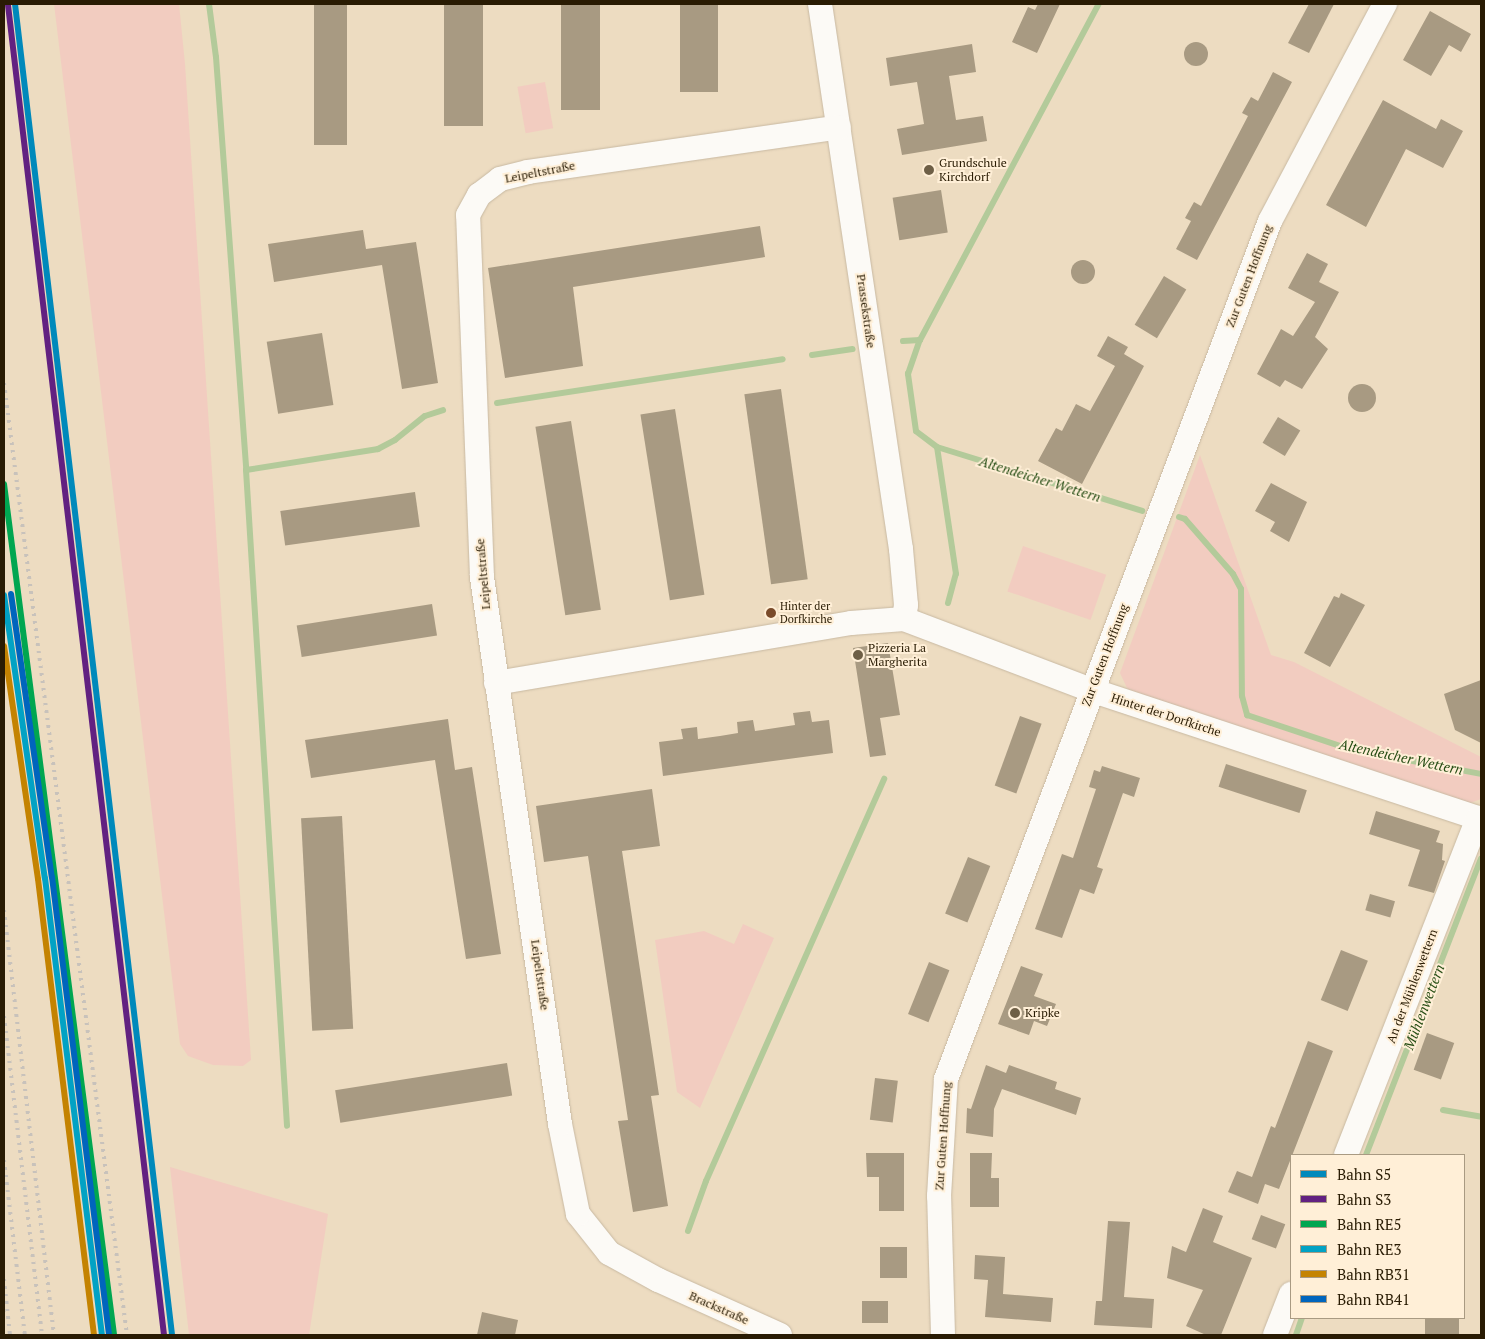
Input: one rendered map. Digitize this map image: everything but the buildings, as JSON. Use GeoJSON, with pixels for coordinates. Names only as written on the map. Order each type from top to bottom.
{"type":"FeatureCollection","features":[{"type":"Feature","properties":{"kind":"street","name":"Prassekstraße"},"geometry":{"type":"LineString","coordinates":[[820,4],[902,556],[906,605],[904,619]]}},
{"type":"Feature","properties":{"kind":"street","name":"Zur Guten Hoffnung"},"geometry":{"type":"LineString","coordinates":[[942,1335],[939,1196],[946,1079],[1091,690],[1270,221],[1385,4]]}},
{"type":"Feature","properties":{"kind":"street","name":"Leipeltstraße"},"geometry":{"type":"LineString","coordinates":[[658,1280],[608,1253],[578,1214],[560,1124],[481,567],[467,238],[468,215],[479,195],[500,179],[528,172],[839,127]]}},
{"type":"Feature","properties":{"kind":"street","name":"Hinter der Dorfkirche"},"geometry":{"type":"LineString","coordinates":[[496,683],[851,623],[904,619],[1091,690],[1480,818]]}},
{"type":"Feature","properties":{"kind":"street","name":"An der Mühlenwettern"},"geometry":{"type":"LineString","coordinates":[[1346,1154],[1480,818]]}},
{"type":"Feature","properties":{"kind":"street","name":"Brackstraße"},"geometry":{"type":"LineString","coordinates":[[658,1280],[780,1335]]}},
{"type":"Feature","properties":{"kind":"street"},"geometry":{"type":"LineString","coordinates":[[1275,1335],[1290,1297]]}},
{"type":"Feature","properties":{"kind":"shaded area"},"geometry":{"type":"Polygon","coordinates":[[[54,4],[179,4],[185,64],[251,1060],[243,1066],[213,1065],[188,1056],[180,1044],[54,4]]]}},
{"type":"Feature","properties":{"kind":"shaded area"},"geometry":{"type":"Polygon","coordinates":[[[545,82],[553,128],[526,133],[517,87],[545,82]]]}},
{"type":"Feature","properties":{"kind":"shaded area"},"geometry":{"type":"Polygon","coordinates":[[[1200,455],[1271,655],[1294,662],[1481,757],[1481,799],[1470,803],[1128,690],[1120,673],[1200,455]]]}},
{"type":"Feature","properties":{"kind":"shaded area"},"geometry":{"type":"Polygon","coordinates":[[[1023,546],[1106,575],[1091,620],[1007,591],[1023,546]]]}},
{"type":"Feature","properties":{"kind":"shaded area"},"geometry":{"type":"Polygon","coordinates":[[[743,924],[774,938],[700,1108],[677,1092],[655,940],[704,931],[734,944],[743,924]]]}},
{"type":"Feature","properties":{"kind":"shaded area"},"geometry":{"type":"Polygon","coordinates":[[[170,1167],[328,1214],[309,1335],[189,1335],[170,1167]]]}},
{"type":"Feature","properties":{"kind":"waterway"},"geometry":{"type":"LineString","coordinates":[[209,4],[216,57],[246,470],[287,1126]]}},
{"type":"Feature","properties":{"kind":"waterway"},"geometry":{"type":"LineString","coordinates":[[948,603],[956,574],[937,447],[916,431],[908,374],[920,340],[1099,4]]}},
{"type":"Feature","properties":{"kind":"waterway"},"geometry":{"type":"LineString","coordinates":[[903,341],[920,340]]}},
{"type":"Feature","properties":{"kind":"waterway"},"geometry":{"type":"LineString","coordinates":[[812,355],[853,349]]}},
{"type":"Feature","properties":{"kind":"waterway"},"geometry":{"type":"LineString","coordinates":[[497,403],[783,359]]}},
{"type":"Feature","properties":{"kind":"waterway"},"geometry":{"type":"LineString","coordinates":[[246,470],[378,449],[395,440],[425,416],[443,410]]}},
{"type":"Feature","properties":{"kind":"waterway","name":"Altendeicher Wettern"},"geometry":{"type":"LineString","coordinates":[[937,447],[1142,511]]}},
{"type":"Feature","properties":{"kind":"waterway","name":"Altendeicher Wettern"},"geometry":{"type":"LineString","coordinates":[[1179,517],[1185,519],[1233,574],[1241,589],[1242,696],[1247,715],[1349,749],[1481,774]]}},
{"type":"Feature","properties":{"kind":"waterway"},"geometry":{"type":"LineString","coordinates":[[688,1231],[706,1181],[884,779]]}},
{"type":"Feature","properties":{"kind":"waterway","name":"Mühlenwettern"},"geometry":{"type":"LineString","coordinates":[[1366,1154],[1481,859]]}},
{"type":"Feature","properties":{"kind":"waterway"},"geometry":{"type":"LineString","coordinates":[[1443,1110],[1481,1117]]}},
{"type":"Feature","properties":{"kind":"waterway","name":"Mühlenwettern"},"geometry":{"type":"LineString","coordinates":[[1296,1335],[1302,1319]]}},
{"type":"Feature","properties":{"kind":"railway"},"geometry":{"type":"LineString","coordinates":[[4,383],[127,1335]]}},
{"type":"Feature","properties":{"kind":"railway"},"geometry":{"type":"LineString","coordinates":[[4,910],[54,1335]]}},
{"type":"Feature","properties":{"kind":"railway"},"geometry":{"type":"LineString","coordinates":[[4,1016],[42,1335]]}},
{"type":"Feature","properties":{"kind":"railway"},"geometry":{"type":"LineString","coordinates":[[4,1160],[25,1335]]}},
{"type":"Feature","properties":{"kind":"railway"},"geometry":{"type":"LineString","coordinates":[[4,1279],[10,1335]]}},
{"type":"Feature","properties":{"kind":"rail line","name":"S5"},"geometry":{"type":"LineString","coordinates":[[15,4],[172,1335]]}},
{"type":"Feature","properties":{"kind":"rail line","name":"S3"},"geometry":{"type":"LineString","coordinates":[[8,5],[164,1335]]}},
{"type":"Feature","properties":{"kind":"rail line","name":"RE5"},"geometry":{"type":"LineString","coordinates":[[4,484],[114,1335]]}},
{"type":"Feature","properties":{"kind":"rail line","name":"RB41"},"geometry":{"type":"LineString","coordinates":[[11,594],[52,877],[109,1334]]}},
{"type":"Feature","properties":{"kind":"rail line","name":"RE3"},"geometry":{"type":"LineString","coordinates":[[4,595],[45,878],[102,1335]]}},
{"type":"Feature","properties":{"kind":"rail line","name":"RB31"},"geometry":{"type":"LineString","coordinates":[[4,646],[38,879],[94,1335]]}},
{"type":"Feature","properties":{"kind":"place","name":"Grundschule Kirchdorf"},"geometry":{"type":"Point","coordinates":[929,170]}},
{"type":"Feature","properties":{"kind":"place","name":"Hinter der Dorfkirche"},"geometry":{"type":"Point","coordinates":[771,613]}},
{"type":"Feature","properties":{"kind":"place","name":"Pizzeria La Margherita"},"geometry":{"type":"Point","coordinates":[858,655]}},
{"type":"Feature","properties":{"kind":"place","name":"Kripke"},"geometry":{"type":"Point","coordinates":[1015,1013]}}]}
